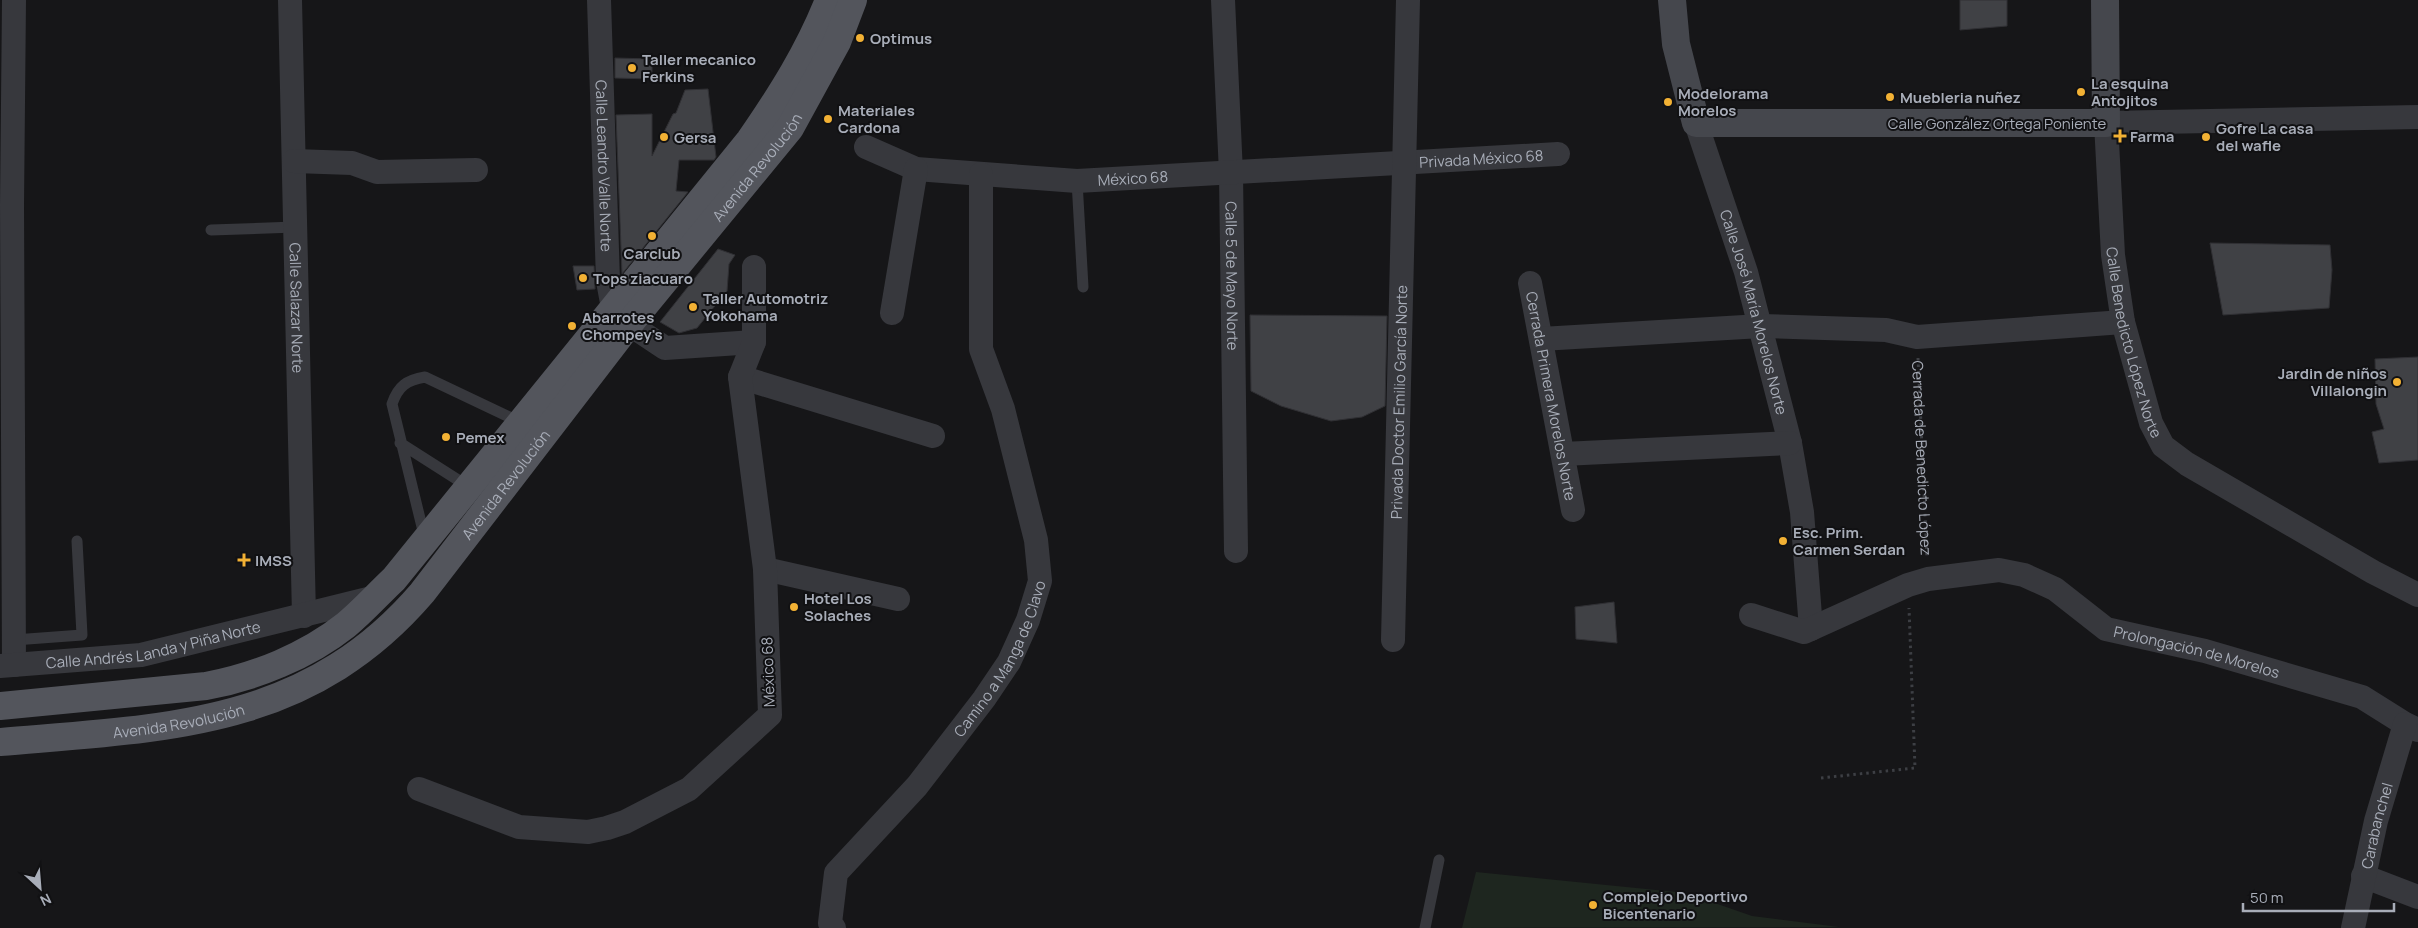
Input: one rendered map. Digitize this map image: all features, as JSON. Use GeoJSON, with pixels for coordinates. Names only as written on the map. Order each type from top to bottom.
{"type":"FeatureCollection","features":[{"type":"Feature","properties":{"kind":"main road","name":"Avenida Revolución"},"geometry":{"type":"LineString","coordinates":[[0,742],[196,721],[251,708],[302,687],[350,659],[390,628],[422,593],[480,495],[621,316],[779,99],[808,49],[829,0]]}},
{"type":"Feature","properties":{"kind":"main road","name":"Avenida Revolución"},"geometry":{"type":"LineString","coordinates":[[621,316],[790,128],[837,42],[854,0]]}},
{"type":"Feature","properties":{"kind":"main road","name":"Avenida Revolución"},"geometry":{"type":"LineString","coordinates":[[0,706],[206,686],[231,682],[276,665],[316,645],[346,625],[376,597],[426,541],[480,495]]}},
{"type":"Feature","properties":{"kind":"street"},"geometry":{"type":"LineString","coordinates":[[7,665],[14,640],[6,401],[6,205],[14,0]]}},
{"type":"Feature","properties":{"kind":"street","name":"Calle Salazar Norte"},"geometry":{"type":"LineString","coordinates":[[290,0],[304,616]]}},
{"type":"Feature","properties":{"kind":"street","name":"Calle Leandro Valle Norte"},"geometry":{"type":"LineString","coordinates":[[599,0],[608,281],[621,316]]}},
{"type":"Feature","properties":{"kind":"street","name":"Calle 5 de Mayo Norte"},"geometry":{"type":"LineString","coordinates":[[1223,0],[1230,173],[1236,551]]}},
{"type":"Feature","properties":{"kind":"street","name":"Privada Doctor Emilio García Norte"},"geometry":{"type":"LineString","coordinates":[[1393,640],[1408,0]]}},
{"type":"Feature","properties":{"kind":"street","name":"Calle José María Morelos Norte"},"geometry":{"type":"LineString","coordinates":[[1672,0],[1676,44],[1696,123],[1746,272],[1790,443],[1802,512],[1811,629]]}},
{"type":"Feature","properties":{"kind":"street","name":"Calle Benedicto López Norte"},"geometry":{"type":"LineString","coordinates":[[2105,0],[2106,122],[2112,255],[2123,322],[2151,423],[2163,446],[2187,464],[2418,596]]}},
{"type":"Feature","properties":{"kind":"street","name":"Calle González Ortega Poniente"},"geometry":{"type":"LineString","coordinates":[[1696,123],[2106,122],[2418,117]]}},
{"type":"Feature","properties":{"kind":"street","name":"México 68"},"geometry":{"type":"LineString","coordinates":[[866,147],[916,169],[1076,181],[1404,164]]}},
{"type":"Feature","properties":{"kind":"street","name":"Privada México 68"},"geometry":{"type":"LineString","coordinates":[[1404,164],[1558,154]]}},
{"type":"Feature","properties":{"kind":"street"},"geometry":{"type":"LineString","coordinates":[[294,161],[352,163],[377,172],[476,170]]}},
{"type":"Feature","properties":{"kind":"street"},"geometry":{"type":"LineString","coordinates":[[892,313],[916,169]]}},
{"type":"Feature","properties":{"kind":"street","name":"Camino a Manga de Clavo"},"geometry":{"type":"LineString","coordinates":[[834,928],[830,922],[836,873],[917,786],[984,698],[1009,662],[1028,620],[1040,581],[1036,540],[1003,409],[981,349],[981,174]]}},
{"type":"Feature","properties":{"kind":"street","name":"México 68"},"geometry":{"type":"LineString","coordinates":[[419,789],[519,827],[588,832],[625,822],[689,789],[770,715],[765,569],[740,377],[754,342],[754,267]]}},
{"type":"Feature","properties":{"kind":"street","name":"Cerrada Primera Morelos Norte"},"geometry":{"type":"LineString","coordinates":[[1530,283],[1573,510]]}},
{"type":"Feature","properties":{"kind":"street"},"geometry":{"type":"LineString","coordinates":[[621,316],[665,348],[754,342]]}},
{"type":"Feature","properties":{"kind":"street"},"geometry":{"type":"LineString","coordinates":[[1541,339],[1761,326],[1886,330],[1917,337],[2123,322]]}},
{"type":"Feature","properties":{"kind":"street"},"geometry":{"type":"LineString","coordinates":[[740,377],[933,436]]}},
{"type":"Feature","properties":{"kind":"street"},"geometry":{"type":"LineString","coordinates":[[1563,454],[1790,443]]}},
{"type":"Feature","properties":{"kind":"street"},"geometry":{"type":"LineString","coordinates":[[765,569],[898,598]]}},
{"type":"Feature","properties":{"kind":"street","name":"Prolongación de Morelos"},"geometry":{"type":"LineString","coordinates":[[1811,629],[1918,582],[1998,570],[2024,575],[2055,589],[2106,629],[2205,650],[2362,697],[2411,727]]}},
{"type":"Feature","properties":{"kind":"street","name":"Calle Andrés Landa y Piña Norte"},"geometry":{"type":"LineString","coordinates":[[7,665],[142,655],[376,597]]}},
{"type":"Feature","properties":{"kind":"street"},"geometry":{"type":"LineString","coordinates":[[1751,615],[1804,632],[1811,629]]}},
{"type":"Feature","properties":{"kind":"street","name":"Carabanchel"},"geometry":{"type":"LineString","coordinates":[[2353,928],[2376,821],[2411,727]]}},
{"type":"Feature","properties":{"kind":"street"},"geometry":{"type":"LineString","coordinates":[[2363,876],[2418,897]]}},
{"type":"Feature","properties":{"kind":"lane"},"geometry":{"type":"LineString","coordinates":[[1076,181],[1083,287]]}},
{"type":"Feature","properties":{"kind":"lane"},"geometry":{"type":"LineString","coordinates":[[210,230],[295,227]]}},
{"type":"Feature","properties":{"kind":"lane"},"geometry":{"type":"LineString","coordinates":[[426,541],[400,443],[392,404],[397,389],[410,379],[426,377],[532,429]]}},
{"type":"Feature","properties":{"kind":"lane"},"geometry":{"type":"LineString","coordinates":[[400,443],[480,495]]}},
{"type":"Feature","properties":{"kind":"lane"},"geometry":{"type":"LineString","coordinates":[[14,640],[82,635],[77,541]]}},
{"type":"Feature","properties":{"kind":"lane"},"geometry":{"type":"LineString","coordinates":[[1425,928],[1439,860]]}},
{"type":"Feature","properties":{"kind":"path","name":"Cerrada de Benedicto López"},"geometry":{"type":"LineString","coordinates":[[1821,778],[1915,768],[1918,582],[1917,337]]}},
{"type":"Feature","properties":{"kind":"shaded area","name":"Complejo Deportivo Bicentenario"},"geometry":{"type":"Polygon","coordinates":[[[1476,872],[1686,893],[1752,916],[1839,927],[1462,928],[1476,872]]]}},
{"type":"Feature","properties":{"kind":"building"},"geometry":{"type":"Polygon","coordinates":[[[1960,0],[2007,0],[2007,26],[1960,30],[1960,0]]]}},
{"type":"Feature","properties":{"kind":"building","name":"Taller mecanico Ferkins"},"geometry":{"type":"Polygon","coordinates":[[[615,58],[652,59],[652,79],[615,78],[615,58]]]}},
{"type":"Feature","properties":{"kind":"building"},"geometry":{"type":"Polygon","coordinates":[[[708,89],[716,157],[714,160],[679,160],[676,191],[688,192],[622,274],[616,115],[652,114],[652,156],[673,114],[676,113],[685,90],[708,89]]]}},
{"type":"Feature","properties":{"kind":"building"},"geometry":{"type":"Polygon","coordinates":[[[2210,243],[2330,245],[2332,270],[2329,308],[2223,315],[2210,243]]]}},
{"type":"Feature","properties":{"kind":"building","name":"Taller Automotriz Yokohama"},"geometry":{"type":"Polygon","coordinates":[[[718,249],[735,255],[729,264],[727,291],[697,328],[679,333],[660,322],[718,249]]]}},
{"type":"Feature","properties":{"kind":"building","name":"Tops ziacuaro"},"geometry":{"type":"Polygon","coordinates":[[[573,266],[594,266],[595,289],[577,290],[573,266]]]}},
{"type":"Feature","properties":{"kind":"building"},"geometry":{"type":"Polygon","coordinates":[[[1250,315],[1387,316],[1385,406],[1362,417],[1331,421],[1281,406],[1251,391],[1250,315]]]}},
{"type":"Feature","properties":{"kind":"building"},"geometry":{"type":"Polygon","coordinates":[[[2418,357],[2418,460],[2379,463],[2372,432],[2384,429],[2376,404],[2375,359],[2418,357]]]}},
{"type":"Feature","properties":{"kind":"building"},"geometry":{"type":"Polygon","coordinates":[[[1614,602],[1617,643],[1576,639],[1575,607],[1614,602]]]}},
{"type":"Feature","properties":{"kind":"place","name":"Optimus"},"geometry":{"type":"Point","coordinates":[860,38]}},
{"type":"Feature","properties":{"kind":"place","name":"Taller mecanico Ferkins"},"geometry":{"type":"Point","coordinates":[632,68]}},
{"type":"Feature","properties":{"kind":"place","name":"La esquina Antojitos"},"geometry":{"type":"Point","coordinates":[2081,92]}},
{"type":"Feature","properties":{"kind":"place","name":"Muebleria nuñez"},"geometry":{"type":"Point","coordinates":[1890,97]}},
{"type":"Feature","properties":{"kind":"place","name":"Modelorama Morelos"},"geometry":{"type":"Point","coordinates":[1668,102]}},
{"type":"Feature","properties":{"kind":"place","name":"Materiales Cardona"},"geometry":{"type":"Point","coordinates":[828,119]}},
{"type":"Feature","properties":{"kind":"place","name":"Farma"},"geometry":{"type":"Point","coordinates":[2120,136]}},
{"type":"Feature","properties":{"kind":"place","name":"Gersa"},"geometry":{"type":"Point","coordinates":[664,137]}},
{"type":"Feature","properties":{"kind":"place","name":"Gofre La casa del wafle"},"geometry":{"type":"Point","coordinates":[2206,137]}},
{"type":"Feature","properties":{"kind":"place","name":"Carclub"},"geometry":{"type":"Point","coordinates":[652,236]}},
{"type":"Feature","properties":{"kind":"place","name":"Tops ziacuaro"},"geometry":{"type":"Point","coordinates":[583,278]}},
{"type":"Feature","properties":{"kind":"place","name":"Taller Automotriz Yokohama"},"geometry":{"type":"Point","coordinates":[693,307]}},
{"type":"Feature","properties":{"kind":"place","name":"Abarrotes Chompey's"},"geometry":{"type":"Point","coordinates":[572,326]}},
{"type":"Feature","properties":{"kind":"place","name":"Jardin de niños Villalongin"},"geometry":{"type":"Point","coordinates":[2397,382]}},
{"type":"Feature","properties":{"kind":"place","name":"Pemex"},"geometry":{"type":"Point","coordinates":[446,437]}},
{"type":"Feature","properties":{"kind":"place","name":"Esc. Prim. Carmen Serdan"},"geometry":{"type":"Point","coordinates":[1783,541]}},
{"type":"Feature","properties":{"kind":"place","name":"IMSS"},"geometry":{"type":"Point","coordinates":[244,560]}},
{"type":"Feature","properties":{"kind":"place","name":"Hotel Los Solaches"},"geometry":{"type":"Point","coordinates":[794,607]}},
{"type":"Feature","properties":{"kind":"place","name":"Complejo Deportivo Bicentenario"},"geometry":{"type":"Point","coordinates":[1593,905]}}]}
